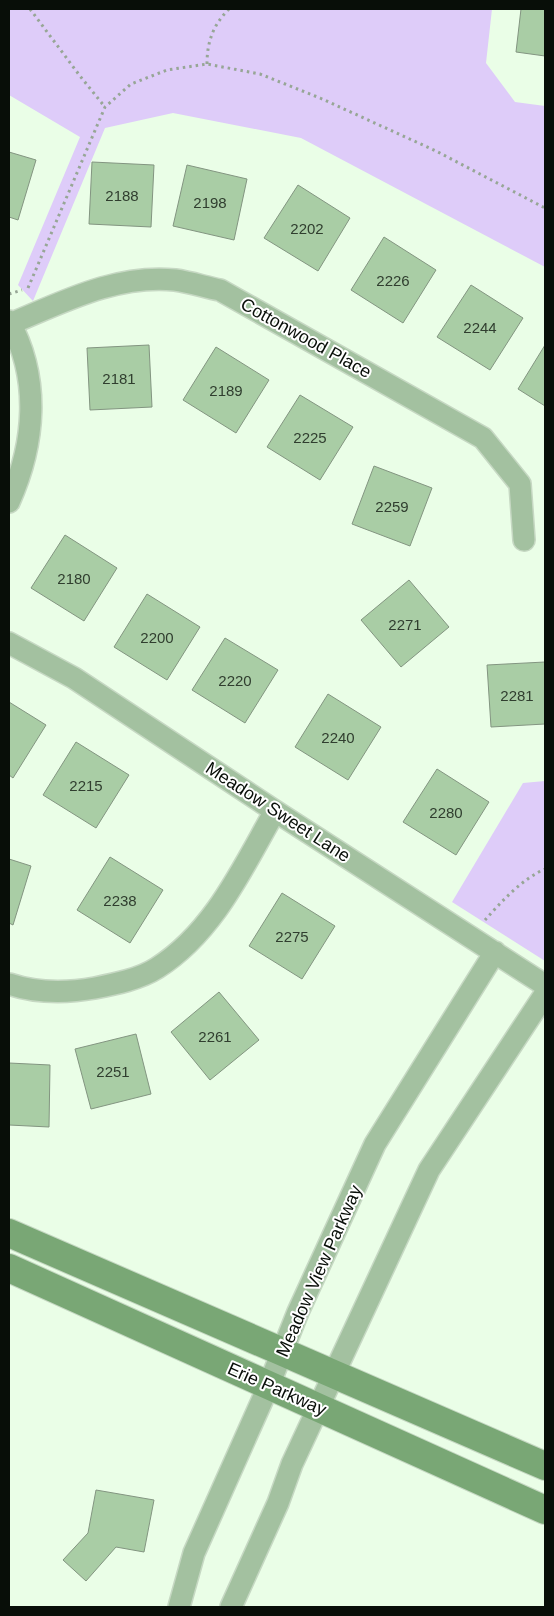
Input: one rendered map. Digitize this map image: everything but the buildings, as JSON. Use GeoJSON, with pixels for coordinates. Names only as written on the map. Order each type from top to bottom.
{"type":"FeatureCollection","features":[{"type":"Feature","properties":{"kind":"main road","name":"Erie Parkway"},"geometry":{"type":"LineString","coordinates":[[9,1233],[545,1466]]}},
{"type":"Feature","properties":{"kind":"main road","name":"Erie Parkway"},"geometry":{"type":"LineString","coordinates":[[9,1268],[545,1510]]}},
{"type":"Feature","properties":{"kind":"street","name":"Cottonwood Place"},"geometry":{"type":"LineString","coordinates":[[9,322],[84,293],[130,280],[175,280],[220,290],[483,438],[520,484],[524,540]]}},
{"type":"Feature","properties":{"kind":"street"},"geometry":{"type":"LineString","coordinates":[[9,322],[24,353],[32,393],[30,430],[21,474],[9,502]]}},
{"type":"Feature","properties":{"kind":"street","name":"Meadow Sweet Lane"},"geometry":{"type":"LineString","coordinates":[[9,642],[74,678],[275,811],[545,985]]}},
{"type":"Feature","properties":{"kind":"street"},"geometry":{"type":"LineString","coordinates":[[9,984],[22,988],[72,992],[115,984],[156,969],[191,941],[224,900],[275,811]]}},
{"type":"Feature","properties":{"kind":"street","name":"Meadow View Parkway"},"geometry":{"type":"LineString","coordinates":[[179,1607],[194,1553],[269,1386],[298,1312],[375,1144],[495,952]]}},
{"type":"Feature","properties":{"kind":"street"},"geometry":{"type":"LineString","coordinates":[[231,1607],[333,1373],[429,1170],[545,994]]}},
{"type":"Feature","properties":{"kind":"path"},"geometry":{"type":"LineString","coordinates":[[30,9],[80,76],[106,107]]}},
{"type":"Feature","properties":{"kind":"path"},"geometry":{"type":"LineString","coordinates":[[207,64],[207,46],[217,21],[229,9]]}},
{"type":"Feature","properties":{"kind":"path"},"geometry":{"type":"LineString","coordinates":[[9,294],[30,288],[106,107],[130,84],[167,70],[207,64],[260,74],[320,98],[436,151],[545,208]]}},
{"type":"Feature","properties":{"kind":"path"},"geometry":{"type":"LineString","coordinates":[[470,936],[500,904],[535,873],[545,869]]}},
{"type":"Feature","properties":{"kind":"shaded area"},"geometry":{"type":"Polygon","coordinates":[[[9,9],[492,9],[486,63],[515,102],[545,106],[545,267],[301,138],[173,113],[105,128],[33,301],[18,285],[80,137],[9,95],[9,9]]]}},
{"type":"Feature","properties":{"kind":"shaded area"},"geometry":{"type":"Polygon","coordinates":[[[545,781],[545,961],[452,902],[523,783],[545,781]]]}}]}
